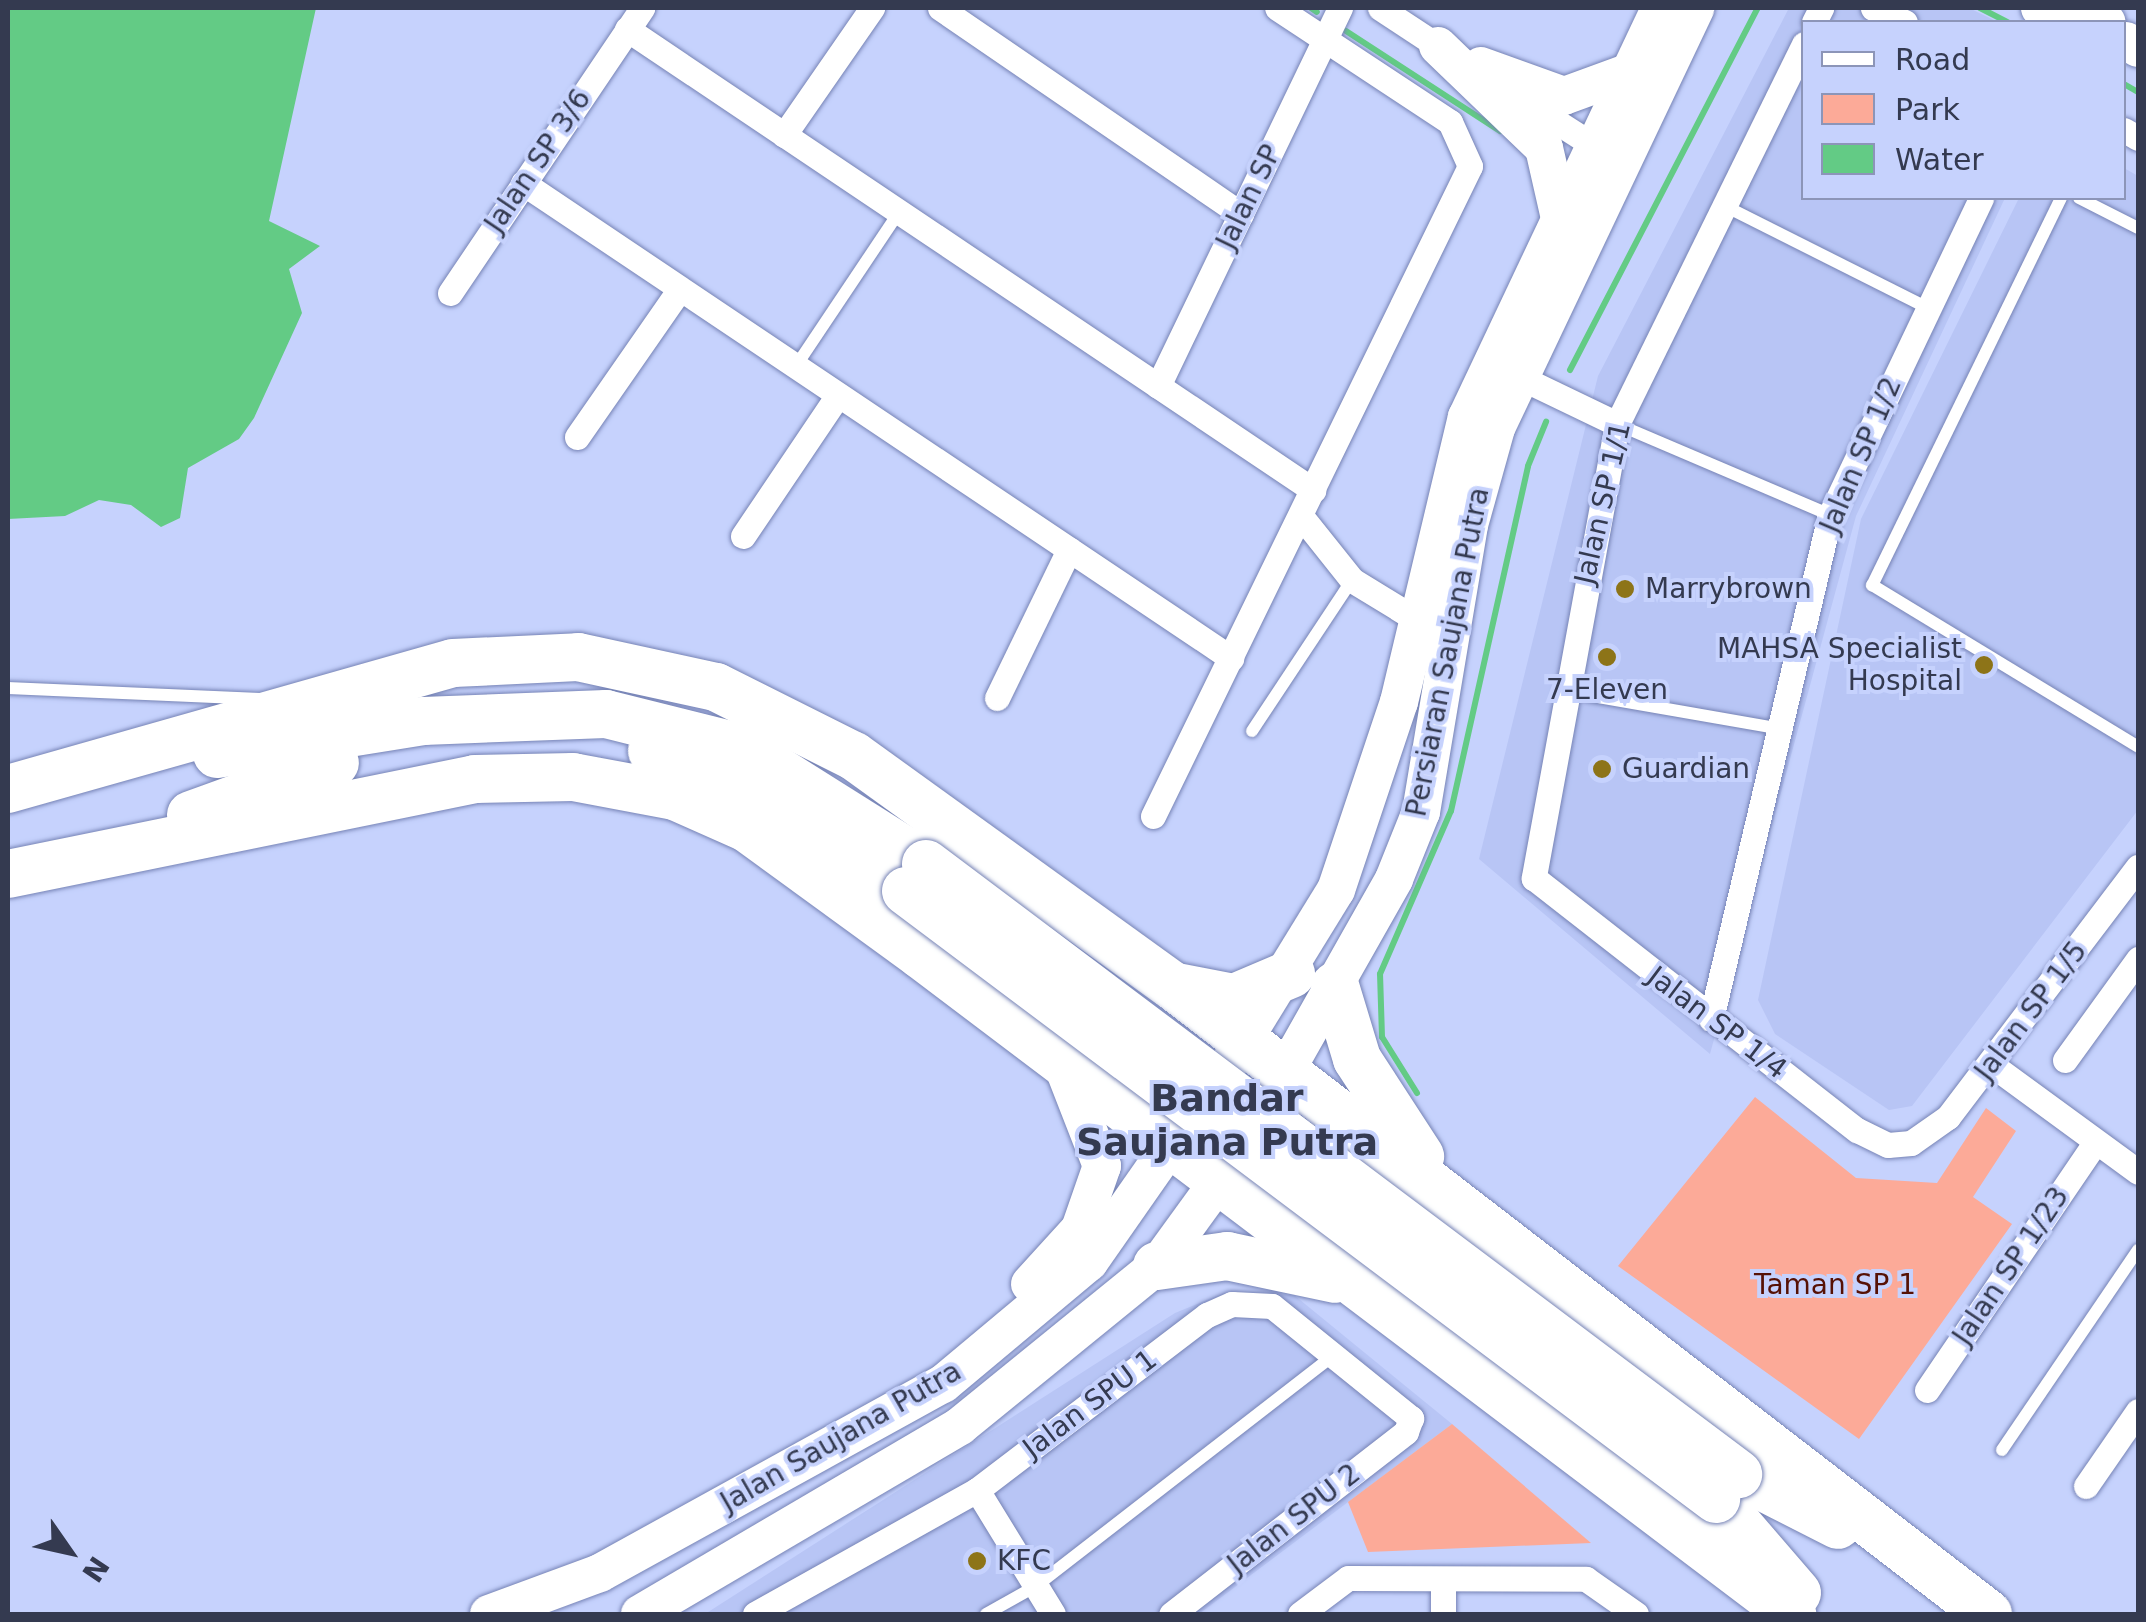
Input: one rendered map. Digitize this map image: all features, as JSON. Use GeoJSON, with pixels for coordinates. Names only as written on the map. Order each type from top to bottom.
{"type":"FeatureCollection","features":[{"type":"Feature","properties":{"kind":"highway"},"geometry":{"type":"LineString","coordinates":[[8,789],[104,766],[307,704],[512,656],[629,663],[716,687],[854,756],[1173,986],[1988,1614]]}},
{"type":"Feature","properties":{"kind":"highway"},"geometry":{"type":"LineString","coordinates":[[104,766],[312,744],[423,721],[606,714],[742,748],[1727,1487],[1934,1573]]}},
{"type":"Feature","properties":{"kind":"highway"},"geometry":{"type":"LineString","coordinates":[[116,850],[313,768],[521,732],[668,754],[796,814],[916,877]]}},
{"type":"Feature","properties":{"kind":"highway"},"geometry":{"type":"LineString","coordinates":[[8,874],[475,779],[617,783],[747,828],[1792,1614]]}},
{"type":"Feature","properties":{"kind":"highway"},"geometry":{"type":"LineString","coordinates":[[1173,986],[1234,998],[1314,980],[1358,1059],[1461,1205]]}},
{"type":"Feature","properties":{"kind":"highway"},"geometry":{"type":"LineString","coordinates":[[1157,1266],[1227,1256],[1353,1284]]}},
{"type":"Feature","properties":{"kind":"highway"},"geometry":{"type":"LineString","coordinates":[[1727,1487],[1816,1614]]}},
{"type":"Feature","properties":{"kind":"main road","name":"Persiaran Saujana Putra"},"geometry":{"type":"LineString","coordinates":[[1245,1040],[1314,980],[1421,812],[1469,525],[1504,370],[1559,214],[1660,8]]}},
{"type":"Feature","properties":{"kind":"main road","name":"Persiaran Saujana Putra"},"geometry":{"type":"LineString","coordinates":[[1286,1072],[1420,621],[1448,472],[1695,8]]}},
{"type":"Feature","properties":{"kind":"main road"},"geometry":{"type":"LineString","coordinates":[[2040,8],[2066,20]]}},
{"type":"Feature","properties":{"kind":"main road"},"geometry":{"type":"LineString","coordinates":[[1438,46],[1544,94],[1586,92],[1627,74]]}},
{"type":"Feature","properties":{"kind":"main road"},"geometry":{"type":"LineString","coordinates":[[1438,46],[1544,148],[1559,214]]}},
{"type":"Feature","properties":{"kind":"main road","name":"Jalan Saujana Putra"},"geometry":{"type":"LineString","coordinates":[[489,1614],[600,1574],[891,1414],[958,1372],[1090,1262],[1245,1040]]}},
{"type":"Feature","properties":{"kind":"main road"},"geometry":{"type":"LineString","coordinates":[[891,1414],[909,1384],[1056,1262],[1088,1213],[1098,1144],[1063,1066]]}},
{"type":"Feature","properties":{"kind":"main road","name":"Jalan Saujana Putra"},"geometry":{"type":"LineString","coordinates":[[653,1610],[960,1426],[1157,1266],[1220,1184],[1286,1072]]}},
{"type":"Feature","properties":{"kind":"main road"},"geometry":{"type":"LineString","coordinates":[[542,1614],[600,1574]]}},
{"type":"Feature","properties":{"kind":"street"},"geometry":{"type":"LineString","coordinates":[[784,134],[872,8]]}},
{"type":"Feature","properties":{"kind":"street"},"geometry":{"type":"LineString","coordinates":[[940,8],[1240,214]]}},
{"type":"Feature","properties":{"kind":"street"},"geometry":{"type":"LineString","coordinates":[[1153,816],[1470,166],[1450,122],[1277,8]]}},
{"type":"Feature","properties":{"kind":"street","name":"Jalan SP"},"geometry":{"type":"LineString","coordinates":[[1158,386],[1340,8]]}},
{"type":"Feature","properties":{"kind":"street"},"geometry":{"type":"LineString","coordinates":[[1380,8],[1593,145]]}},
{"type":"Feature","properties":{"kind":"street"},"geometry":{"type":"LineString","coordinates":[[1874,8],[1901,20]]}},
{"type":"Feature","properties":{"kind":"street"},"geometry":{"type":"LineString","coordinates":[[634,18],[784,134],[1314,490]]}},
{"type":"Feature","properties":{"kind":"street","name":"Jalan SP 3/6"},"geometry":{"type":"LineString","coordinates":[[450,292],[634,18]]}},
{"type":"Feature","properties":{"kind":"street","name":"Jalan SP 1/1"},"geometry":{"type":"LineString","coordinates":[[1534,878],[1562,691],[1617,424],[1801,50]]}},
{"type":"Feature","properties":{"kind":"street"},"geometry":{"type":"LineString","coordinates":[[523,183],[1230,658]]}},
{"type":"Feature","properties":{"kind":"street","name":"Jalan SP 1/2"},"geometry":{"type":"LineString","coordinates":[[1711,1019],[1783,729],[1830,515],[1980,200]]}},
{"type":"Feature","properties":{"kind":"street"},"geometry":{"type":"LineString","coordinates":[[577,437],[680,289]]}},
{"type":"Feature","properties":{"kind":"street"},"geometry":{"type":"LineString","coordinates":[[1504,370],[1617,424]]}},
{"type":"Feature","properties":{"kind":"street"},"geometry":{"type":"LineString","coordinates":[[743,536],[838,394]]}},
{"type":"Feature","properties":{"kind":"street"},"geometry":{"type":"LineString","coordinates":[[1300,516],[1352,580],[1420,621]]}},
{"type":"Feature","properties":{"kind":"street"},"geometry":{"type":"LineString","coordinates":[[997,698],[1069,550]]}},
{"type":"Feature","properties":{"kind":"street","name":"Jalan SP 1/5"},"geometry":{"type":"LineString","coordinates":[[1911,1143],[1948,1117],[1992,1065],[2138,867]]}},
{"type":"Feature","properties":{"kind":"street","name":"Jalan SP 1/4"},"geometry":{"type":"LineString","coordinates":[[1534,878],[1857,1130],[1911,1143]]}},
{"type":"Feature","properties":{"kind":"street"},"geometry":{"type":"LineString","coordinates":[[2065,1060],[2138,959]]}},
{"type":"Feature","properties":{"kind":"street"},"geometry":{"type":"LineString","coordinates":[[1992,1065],[2138,1172]]}},
{"type":"Feature","properties":{"kind":"street","name":"Jalan SP 1/23"},"geometry":{"type":"LineString","coordinates":[[1926,1390],[2095,1142]]}},
{"type":"Feature","properties":{"kind":"street","name":"Jalan SPU 1"},"geometry":{"type":"LineString","coordinates":[[755,1614],[977,1490],[1232,1304],[1272,1306],[1337,1353],[1411,1418]]}},
{"type":"Feature","properties":{"kind":"street"},"geometry":{"type":"LineString","coordinates":[[2086,1486],[2138,1411]]}},
{"type":"Feature","properties":{"kind":"street","name":"Jalan SPU 2"},"geometry":{"type":"LineString","coordinates":[[1171,1614],[1406,1432],[1411,1418]]}},
{"type":"Feature","properties":{"kind":"street"},"geometry":{"type":"LineString","coordinates":[[977,1490],[1053,1614]]}},
{"type":"Feature","properties":{"kind":"street"},"geometry":{"type":"LineString","coordinates":[[1300,1614],[1348,1578],[1586,1579],[1636,1614]]}},
{"type":"Feature","properties":{"kind":"street"},"geometry":{"type":"LineString","coordinates":[[1443,1614],[1444,1580]]}},
{"type":"Feature","properties":{"kind":"lane"},"geometry":{"type":"LineString","coordinates":[[2060,200],[1872,585],[2138,747]]}},
{"type":"Feature","properties":{"kind":"lane"},"geometry":{"type":"LineString","coordinates":[[2083,200],[2138,228]]}},
{"type":"Feature","properties":{"kind":"lane"},"geometry":{"type":"LineString","coordinates":[[1726,207],[1926,307]]}},
{"type":"Feature","properties":{"kind":"lane"},"geometry":{"type":"LineString","coordinates":[[796,366],[900,212]]}},
{"type":"Feature","properties":{"kind":"lane"},"geometry":{"type":"LineString","coordinates":[[1617,424],[1830,515]]}},
{"type":"Feature","properties":{"kind":"lane"},"geometry":{"type":"LineString","coordinates":[[1252,730],[1352,580]]}},
{"type":"Feature","properties":{"kind":"lane"},"geometry":{"type":"LineString","coordinates":[[10,687],[307,704]]}},
{"type":"Feature","properties":{"kind":"lane"},"geometry":{"type":"LineString","coordinates":[[1562,691],[1783,729]]}},
{"type":"Feature","properties":{"kind":"lane"},"geometry":{"type":"LineString","coordinates":[[2002,1450],[2138,1250]]}},
{"type":"Feature","properties":{"kind":"lane"},"geometry":{"type":"LineString","coordinates":[[986,1614],[1036,1586],[1337,1353]]}},
{"type":"Feature","properties":{"kind":"shaded area"},"geometry":{"type":"Polygon","coordinates":[[[1789,8],[1969,8],[1994,20],[1801,20],[1801,200],[2004,200],[1856,516],[1710,1054],[1479,859],[1598,376],[1789,8]]]}},
{"type":"Feature","properties":{"kind":"shaded area","name":"MAHSA Specialist Hospital"},"geometry":{"type":"Polygon","coordinates":[[[2126,169],[2138,176],[2138,810],[1912,1106],[1889,1110],[1775,1034],[1758,1000],[1861,519],[2018,200],[2126,200],[2126,169]]]}},
{"type":"Feature","properties":{"kind":"shaded area"},"geometry":{"type":"Polygon","coordinates":[[[1224,1293],[1294,1295],[1452,1424],[1199,1614],[705,1614],[1175,1313],[1224,1293]]]}},
{"type":"Feature","properties":{"kind":"green space","name":"Taman SP 1"},"geometry":{"type":"Polygon","coordinates":[[[1755,1097],[1856,1178],[1937,1183],[1986,1108],[2016,1131],[1973,1197],[2012,1224],[1859,1439],[1618,1266],[1755,1097]]]}},
{"type":"Feature","properties":{"kind":"green space"},"geometry":{"type":"Polygon","coordinates":[[[1452,1424],[1591,1543],[1368,1552],[1348,1502],[1452,1424]]]}},
{"type":"Feature","properties":{"kind":"water"},"geometry":{"type":"Polygon","coordinates":[[[8,8],[316,8],[269,221],[320,246],[289,269],[302,313],[254,418],[239,439],[188,468],[180,518],[161,527],[131,505],[99,500],[65,516],[8,519],[8,8]]]}},
{"type":"Feature","properties":{"kind":"waterway"},"geometry":{"type":"LineString","coordinates":[[1311,8],[1317,12]]}},
{"type":"Feature","properties":{"kind":"waterway"},"geometry":{"type":"LineString","coordinates":[[1570,370],[1758,8]]}},
{"type":"Feature","properties":{"kind":"waterway"},"geometry":{"type":"LineString","coordinates":[[1980,8],[2004,20]]}},
{"type":"Feature","properties":{"kind":"waterway"},"geometry":{"type":"LineString","coordinates":[[1346,31],[1500,131]]}},
{"type":"Feature","properties":{"kind":"waterway"},"geometry":{"type":"LineString","coordinates":[[2126,85],[2138,92]]}},
{"type":"Feature","properties":{"kind":"waterway"},"geometry":{"type":"LineString","coordinates":[[1417,1093],[1382,1037],[1380,974],[1451,811],[1528,466],[1546,422]]}},
{"type":"Feature","properties":{"kind":"place","name":"Marrybrown"},"geometry":{"type":"Point","coordinates":[1625,589]}},
{"type":"Feature","properties":{"kind":"place","name":"7-Eleven"},"geometry":{"type":"Point","coordinates":[1607,657]}},
{"type":"Feature","properties":{"kind":"place","name":"MAHSA Specialist Hospital"},"geometry":{"type":"Point","coordinates":[1984,665]}},
{"type":"Feature","properties":{"kind":"place","name":"Guardian"},"geometry":{"type":"Point","coordinates":[1602,769]}},
{"type":"Feature","properties":{"kind":"place","name":"KFC"},"geometry":{"type":"Point","coordinates":[977,1561]}},
{"type":"Feature","properties":{"kind":"district","name":"Bandar Saujana Putra"},"geometry":{"type":"Point","coordinates":[1227,1121]}}]}
